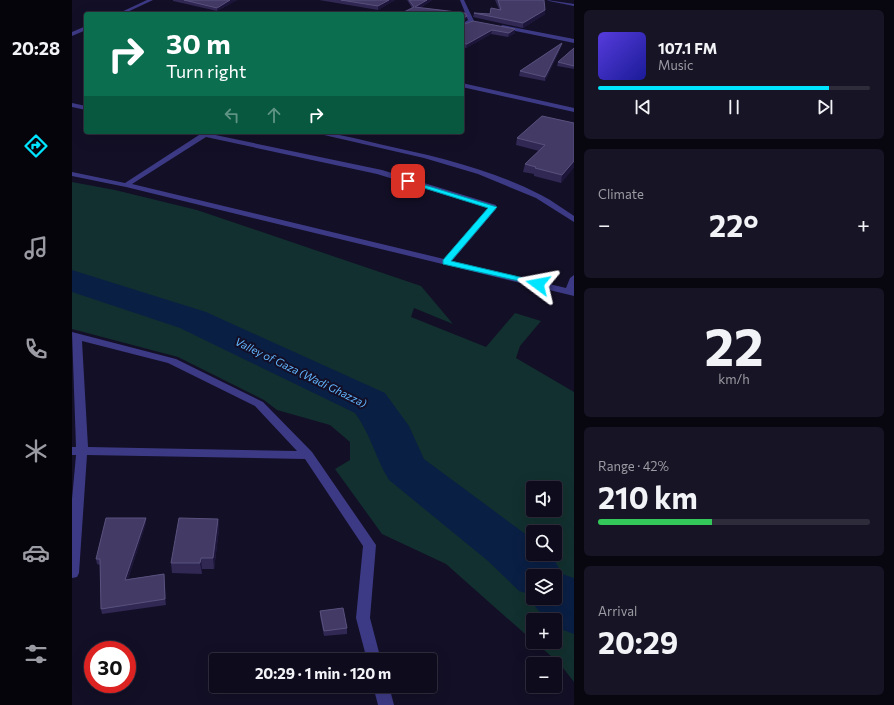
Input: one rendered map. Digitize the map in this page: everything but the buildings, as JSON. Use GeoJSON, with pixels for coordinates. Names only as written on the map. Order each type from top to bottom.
{"type":"FeatureCollection","features":[{"type":"Feature","properties":{"kind":"street"},"geometry":{"type":"LineString","coordinates":[[124,12],[151,0]]}},
{"type":"Feature","properties":{"kind":"street"},"geometry":{"type":"LineString","coordinates":[[462,0],[471,21]]}},
{"type":"Feature","properties":{"kind":"street"},"geometry":{"type":"LineString","coordinates":[[549,0],[574,5]]}},
{"type":"Feature","properties":{"kind":"street"},"geometry":{"type":"LineString","coordinates":[[464,25],[471,21],[478,22]]}},
{"type":"Feature","properties":{"kind":"street"},"geometry":{"type":"LineString","coordinates":[[493,25],[574,41]]}},
{"type":"Feature","properties":{"kind":"street"},"geometry":{"type":"LineString","coordinates":[[72,34],[84,29]]}},
{"type":"Feature","properties":{"kind":"street"},"geometry":{"type":"LineString","coordinates":[[464,85],[574,110]]}},
{"type":"Feature","properties":{"kind":"street"},"geometry":{"type":"LineString","coordinates":[[72,105],[84,108]]}},
{"type":"Feature","properties":{"kind":"street"},"geometry":{"type":"LineString","coordinates":[[200,134],[379,172],[493,207],[446,262]]}},
{"type":"Feature","properties":{"kind":"street"},"geometry":{"type":"LineString","coordinates":[[323,134],[407,152],[474,171],[534,194],[574,220]]}},
{"type":"Feature","properties":{"kind":"street"},"geometry":{"type":"LineString","coordinates":[[126,185],[204,135]]}},
{"type":"Feature","properties":{"kind":"street"},"geometry":{"type":"LineString","coordinates":[[72,174],[126,185],[571,292],[574,278]]}},
{"type":"Feature","properties":{"kind":"street"},"geometry":{"type":"LineString","coordinates":[[72,573],[77,451],[74,336],[172,362],[259,404],[308,455],[370,545],[363,618],[372,653]]}},
{"type":"Feature","properties":{"kind":"street"},"geometry":{"type":"LineString","coordinates":[[77,451],[308,455]]}},
{"type":"Feature","properties":{"kind":"street"},"geometry":{"type":"LineString","coordinates":[[383,693],[386,705]]}},
{"type":"Feature","properties":{"kind":"green space"},"geometry":{"type":"Polygon","coordinates":[[[72,182],[115,190],[197,210],[421,286],[453,324],[414,308],[411,317],[486,347],[515,313],[541,321],[520,346],[516,358],[574,392],[574,682],[562,667],[562,657],[552,657],[543,649],[562,649],[562,613],[526,613],[526,635],[446,564],[382,534],[335,469],[350,460],[350,442],[330,425],[277,410],[264,400],[178,357],[72,329],[72,182]]]}},
{"type":"Feature","properties":{"kind":"waterway","name":"Valley of Gaza (Wadi Ghazza)"},"geometry":{"type":"LineString","coordinates":[[72,280],[193,320],[370,403],[387,426],[405,469],[506,547],[530,569]]}},
{"type":"Feature","properties":{"kind":"waterway","name":"Valley of Gaza (Wadi Ghazza)"},"geometry":{"type":"LineString","coordinates":[[562,600],[574,611]]}},
{"type":"Feature","properties":{"kind":"route"},"geometry":{"type":"LineString","coordinates":[[408,181],[493,207],[446,262],[538,284]]}}]}
